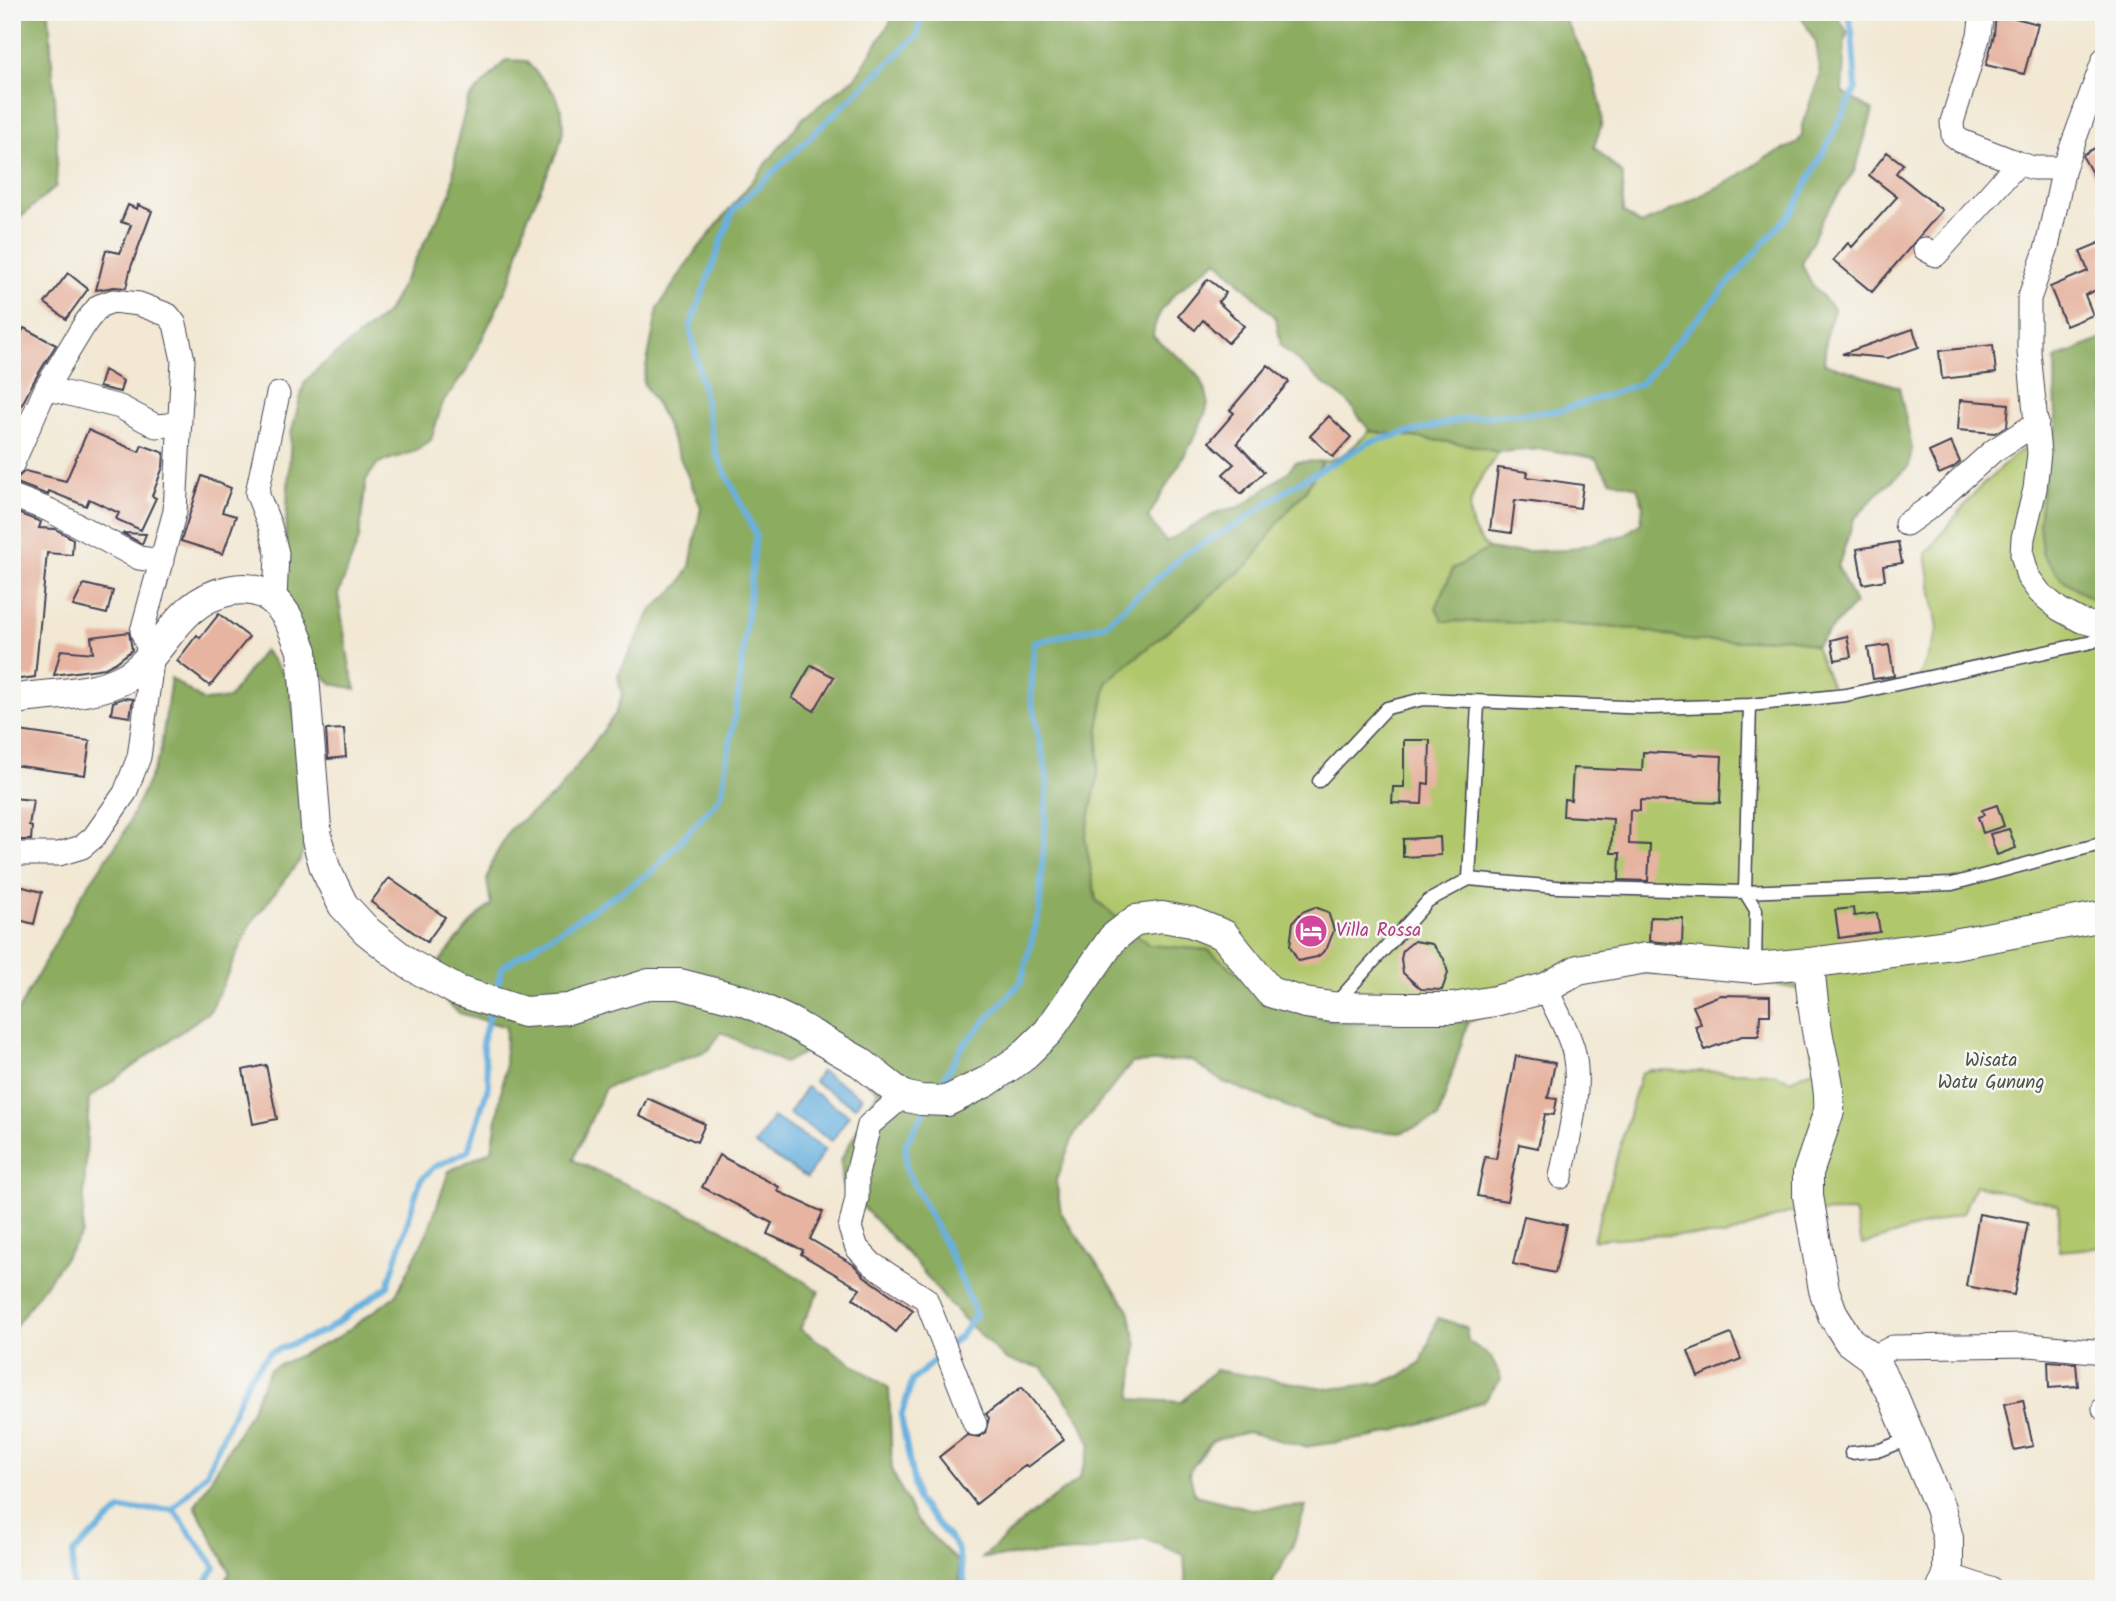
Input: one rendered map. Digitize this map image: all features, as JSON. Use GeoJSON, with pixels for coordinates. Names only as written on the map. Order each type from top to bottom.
{"type":"FeatureCollection","features":[{"type":"Feature","properties":{"kind":"street"},"geometry":{"type":"LineString","coordinates":[[1982,12],[1979,35],[1952,122],[1953,135],[1961,141],[2033,168],[2064,168]]}},
{"type":"Feature","properties":{"kind":"street"},"geometry":{"type":"LineString","coordinates":[[2104,59],[2064,168],[2047,247],[2029,299],[2029,352],[2039,453],[2035,489],[2022,546],[2028,577],[2039,593],[2059,609],[2081,621],[2104,627]]}},
{"type":"Feature","properties":{"kind":"street"},"geometry":{"type":"LineString","coordinates":[[1925,249],[1936,255],[2018,163]]}},
{"type":"Feature","properties":{"kind":"street"},"geometry":{"type":"LineString","coordinates":[[12,465],[46,388],[99,306],[113,301],[139,304],[168,315],[175,324],[183,360],[175,511],[142,631],[153,654],[139,757],[125,793],[94,836],[82,847],[59,854],[12,854]]}},
{"type":"Feature","properties":{"kind":"street"},"geometry":{"type":"LineString","coordinates":[[46,388],[120,408],[156,426],[180,421]]}},
{"type":"Feature","properties":{"kind":"street"},"geometry":{"type":"LineString","coordinates":[[275,600],[277,553],[257,493],[278,394]]}},
{"type":"Feature","properties":{"kind":"street"},"geometry":{"type":"LineString","coordinates":[[1906,524],[1933,505],[1993,450],[2037,423]]}},
{"type":"Feature","properties":{"kind":"street"},"geometry":{"type":"LineString","coordinates":[[12,496],[49,510],[139,558],[162,561]]}},
{"type":"Feature","properties":{"kind":"street"},"geometry":{"type":"LineString","coordinates":[[12,699],[81,691],[121,679],[148,661],[188,611],[206,599],[241,589],[261,592],[275,600],[293,626],[302,651],[317,840],[324,868],[343,905],[367,931],[409,964],[458,991],[524,1012],[568,1009],[649,984],[680,984],[745,1001],[790,1022],[924,1099]]}},
{"type":"Feature","properties":{"kind":"street"},"geometry":{"type":"LineString","coordinates":[[975,1424],[926,1299],[872,1264],[857,1248],[850,1228],[857,1198],[857,1174],[869,1125],[924,1099],[986,1082],[1020,1059],[1048,1032],[1113,937],[1136,920],[1171,918],[1191,922],[1224,935],[1270,992],[1332,1007],[1453,1008],[1546,989],[1578,970],[1646,958],[1755,968],[1954,944],[2104,916]]}},
{"type":"Feature","properties":{"kind":"street"},"geometry":{"type":"LineString","coordinates":[[1809,963],[1817,1031],[1829,1082],[1830,1103],[1808,1173],[1808,1196],[1824,1290],[1833,1315],[1849,1341],[1872,1358],[1893,1396],[1940,1508],[1948,1538],[1945,1582],[1990,1589]]}},
{"type":"Feature","properties":{"kind":"street"},"geometry":{"type":"LineString","coordinates":[[1546,989],[1573,1051],[1576,1068],[1574,1100],[1561,1177]]}},
{"type":"Feature","properties":{"kind":"street"},"geometry":{"type":"LineString","coordinates":[[1872,1358],[1893,1347],[2030,1345],[2104,1352]]}},
{"type":"Feature","properties":{"kind":"lane"},"geometry":{"type":"LineString","coordinates":[[1318,781],[1387,708],[1423,699],[1650,708],[1750,705],[1846,695],[2092,642],[2104,635]]}},
{"type":"Feature","properties":{"kind":"lane"},"geometry":{"type":"LineString","coordinates":[[1469,879],[1478,703]]}},
{"type":"Feature","properties":{"kind":"lane"},"geometry":{"type":"LineString","coordinates":[[1750,705],[1745,892],[1756,910],[1755,968]]}},
{"type":"Feature","properties":{"kind":"lane"},"geometry":{"type":"LineString","coordinates":[[1332,1007],[1429,901],[1469,879],[1556,887],[1745,892],[1952,884],[2104,843]]}},
{"type":"Feature","properties":{"kind":"lane"},"geometry":{"type":"LineString","coordinates":[[1851,1453],[1880,1450],[1910,1438]]}},
{"type":"Feature","properties":{"kind":"green space"},"geometry":{"type":"Polygon","coordinates":[[[12,12],[49,12],[57,164],[56,186],[12,225],[12,12]]]}},
{"type":"Feature","properties":{"kind":"green space"},"geometry":{"type":"Polygon","coordinates":[[[893,12],[1561,12],[1589,67],[1599,97],[1601,126],[1594,147],[1623,175],[1623,212],[1640,224],[1732,180],[1765,158],[1796,144],[1802,136],[1802,125],[1820,75],[1816,43],[1799,12],[1834,12],[1848,33],[1845,41],[1842,92],[1873,111],[1855,170],[1822,219],[1802,264],[1810,282],[1834,310],[1827,330],[1824,363],[1899,387],[1912,448],[1909,466],[1854,519],[1838,567],[1855,604],[1815,646],[1787,637],[1745,641],[1694,641],[1637,629],[1443,621],[1436,608],[1453,569],[1488,549],[1507,552],[1566,550],[1624,535],[1641,523],[1643,505],[1637,487],[1610,480],[1595,458],[1542,449],[1499,452],[1370,431],[1347,401],[1281,346],[1276,318],[1217,260],[1177,292],[1160,312],[1155,324],[1153,336],[1193,370],[1203,385],[1208,401],[1201,425],[1148,518],[1166,542],[1220,511],[1248,502],[1289,471],[1295,462],[1323,461],[1306,490],[1281,519],[1250,563],[1107,681],[1099,722],[1098,775],[1085,838],[1096,900],[1149,945],[1208,950],[1270,999],[1321,1018],[1352,1024],[1418,1020],[1468,1022],[1438,1119],[1400,1133],[1342,1128],[1221,1081],[1191,1060],[1132,1063],[1075,1133],[1056,1180],[1061,1213],[1129,1310],[1137,1345],[1131,1399],[1182,1402],[1215,1370],[1330,1389],[1379,1383],[1400,1376],[1421,1363],[1438,1318],[1466,1327],[1468,1341],[1492,1358],[1501,1379],[1484,1401],[1433,1420],[1373,1437],[1304,1447],[1248,1432],[1212,1441],[1189,1472],[1195,1495],[1251,1509],[1306,1506],[1292,1547],[1273,1582],[1272,1589],[1186,1589],[1184,1555],[1143,1538],[1091,1551],[982,1558],[1028,1517],[1079,1479],[1091,1445],[1079,1418],[1043,1368],[1006,1360],[948,1303],[916,1263],[843,1186],[841,1160],[878,1091],[820,1045],[784,1063],[721,1032],[709,1050],[605,1088],[573,1160],[721,1228],[819,1291],[800,1329],[889,1388],[892,1471],[916,1520],[958,1562],[961,1589],[221,1589],[230,1572],[195,1506],[248,1416],[270,1369],[337,1338],[396,1295],[428,1231],[449,1171],[492,1150],[505,1069],[506,1027],[459,1013],[423,982],[476,917],[491,905],[487,880],[492,862],[510,829],[557,793],[616,713],[622,695],[618,675],[652,610],[680,584],[690,566],[701,507],[661,413],[643,382],[658,308],[692,256],[803,118],[855,78],[891,21],[893,12]]]}},
{"type":"Feature","properties":{"kind":"green space"},"geometry":{"type":"Polygon","coordinates":[[[506,60],[526,61],[556,95],[562,112],[563,131],[559,148],[526,221],[512,277],[467,370],[443,402],[431,440],[416,451],[378,463],[366,480],[359,539],[338,595],[356,689],[332,684],[302,652],[283,582],[291,434],[304,384],[315,371],[386,314],[451,193],[458,137],[468,100],[506,60]]]}},
{"type":"Feature","properties":{"kind":"green space"},"geometry":{"type":"Polygon","coordinates":[[[2104,338],[2104,607],[2061,578],[2042,553],[2039,523],[2045,469],[2056,429],[2055,359],[2104,338]]]}},
{"type":"Feature","properties":{"kind":"green space","name":"Wisata Watu Gunung"},"geometry":{"type":"Polygon","coordinates":[[[2056,429],[2045,469],[2042,553],[2061,578],[2104,607],[2104,1247],[2059,1251],[2059,1205],[1975,1185],[1963,1213],[1862,1245],[1854,1212],[1788,1213],[1726,1236],[1660,1235],[1593,1240],[1641,1073],[1650,1070],[1772,1073],[1790,1080],[1815,1069],[1805,990],[1710,975],[1606,971],[1468,1022],[1418,1020],[1352,1024],[1321,1018],[1270,999],[1208,950],[1149,945],[1096,900],[1085,838],[1098,775],[1099,722],[1107,681],[1206,600],[1306,490],[1323,461],[1343,454],[1370,431],[1499,452],[1482,476],[1471,500],[1472,524],[1477,536],[1488,549],[1452,569],[1562,624],[1637,629],[1694,641],[1745,641],[1787,637],[1815,646],[1834,692],[1919,678],[1938,629],[1926,554],[1976,491],[2016,454],[2056,429]]]}},
{"type":"Feature","properties":{"kind":"green space"},"geometry":{"type":"Polygon","coordinates":[[[264,650],[287,678],[315,810],[300,860],[250,925],[211,1010],[89,1098],[82,1234],[12,1331],[12,1022],[82,894],[123,835],[160,755],[171,678],[204,701],[228,699],[264,650]]]}},
{"type":"Feature","properties":{"kind":"water"},"geometry":{"type":"Polygon","coordinates":[[[821,1071],[862,1097],[855,1107],[814,1082],[821,1071]]]}},
{"type":"Feature","properties":{"kind":"water"},"geometry":{"type":"Polygon","coordinates":[[[806,1087],[849,1115],[832,1141],[789,1114],[806,1087]]]}},
{"type":"Feature","properties":{"kind":"water"},"geometry":{"type":"Polygon","coordinates":[[[773,1117],[825,1149],[807,1178],[755,1145],[773,1117]]]}},
{"type":"Feature","properties":{"kind":"building"},"geometry":{"type":"Polygon","coordinates":[[[1996,13],[2038,24],[2024,74],[1986,65],[1994,35],[1996,13]]]}},
{"type":"Feature","properties":{"kind":"building"},"geometry":{"type":"Polygon","coordinates":[[[2104,143],[2104,195],[2083,157],[2104,143]]]}},
{"type":"Feature","properties":{"kind":"building"},"geometry":{"type":"Polygon","coordinates":[[[1887,152],[1903,164],[1896,173],[1942,210],[1872,292],[1833,260],[1848,243],[1852,247],[1897,197],[1869,175],[1887,152]]]}},
{"type":"Feature","properties":{"kind":"building"},"geometry":{"type":"Polygon","coordinates":[[[128,205],[137,209],[138,205],[152,211],[126,288],[96,290],[106,250],[120,253],[131,225],[121,222],[128,205]]]}},
{"type":"Feature","properties":{"kind":"building"},"geometry":{"type":"Polygon","coordinates":[[[2104,241],[2104,307],[2096,290],[2085,295],[2093,315],[2066,326],[2050,287],[2088,271],[2080,251],[2104,241]]]}},
{"type":"Feature","properties":{"kind":"building"},"geometry":{"type":"Polygon","coordinates":[[[68,273],[88,289],[66,319],[45,303],[68,273]]]}},
{"type":"Feature","properties":{"kind":"building"},"geometry":{"type":"Polygon","coordinates":[[[1208,279],[1226,293],[1218,302],[1244,326],[1228,343],[1203,320],[1195,330],[1178,316],[1208,279]]]}},
{"type":"Feature","properties":{"kind":"building"},"geometry":{"type":"Polygon","coordinates":[[[24,328],[56,345],[12,424],[12,349],[24,328]]]}},
{"type":"Feature","properties":{"kind":"building"},"geometry":{"type":"Polygon","coordinates":[[[1913,329],[1919,347],[1888,358],[1842,354],[1913,329]]]}},
{"type":"Feature","properties":{"kind":"building"},"geometry":{"type":"Polygon","coordinates":[[[1993,345],[1996,373],[1942,379],[1939,351],[1993,345]]]}},
{"type":"Feature","properties":{"kind":"building"},"geometry":{"type":"Polygon","coordinates":[[[1268,365],[1289,382],[1237,443],[1264,472],[1241,494],[1223,474],[1234,464],[1209,442],[1234,413],[1230,410],[1268,365]]]}},
{"type":"Feature","properties":{"kind":"building"},"geometry":{"type":"Polygon","coordinates":[[[104,370],[123,381],[120,392],[99,387],[104,370]]]}},
{"type":"Feature","properties":{"kind":"building"},"geometry":{"type":"Polygon","coordinates":[[[1960,400],[2009,404],[2007,426],[1995,433],[1958,430],[1960,400]]]}},
{"type":"Feature","properties":{"kind":"building"},"geometry":{"type":"Polygon","coordinates":[[[1329,416],[1351,437],[1333,457],[1310,436],[1329,416]]]}},
{"type":"Feature","properties":{"kind":"building"},"geometry":{"type":"Polygon","coordinates":[[[88,430],[139,452],[142,445],[164,453],[163,467],[152,496],[156,498],[141,530],[116,519],[119,513],[89,499],[86,506],[49,491],[48,495],[17,483],[18,477],[25,471],[66,481],[88,430]]]}},
{"type":"Feature","properties":{"kind":"building"},"geometry":{"type":"Polygon","coordinates":[[[1951,442],[1960,462],[1939,474],[1929,452],[1951,442]]]}},
{"type":"Feature","properties":{"kind":"building"},"geometry":{"type":"Polygon","coordinates":[[[1498,468],[1528,472],[1527,477],[1583,485],[1580,508],[1515,500],[1511,533],[1490,530],[1498,468]]]}},
{"type":"Feature","properties":{"kind":"building"},"geometry":{"type":"Polygon","coordinates":[[[202,476],[231,488],[222,512],[236,516],[223,554],[181,541],[202,476]]]}},
{"type":"Feature","properties":{"kind":"building"},"geometry":{"type":"Polygon","coordinates":[[[12,511],[41,522],[39,528],[55,529],[73,539],[72,555],[47,553],[35,677],[12,680],[12,582],[15,548],[12,548],[12,511]]]}},
{"type":"Feature","properties":{"kind":"building"},"geometry":{"type":"Polygon","coordinates":[[[122,533],[146,534],[142,544],[122,533]]]}},
{"type":"Feature","properties":{"kind":"building"},"geometry":{"type":"Polygon","coordinates":[[[1898,542],[1902,563],[1883,566],[1885,580],[1863,584],[1857,549],[1898,542]]]}},
{"type":"Feature","properties":{"kind":"building"},"geometry":{"type":"Polygon","coordinates":[[[84,584],[113,591],[107,614],[73,606],[84,584]]]}},
{"type":"Feature","properties":{"kind":"building"},"geometry":{"type":"Polygon","coordinates":[[[219,614],[249,637],[210,686],[177,661],[197,635],[200,638],[219,614]]]}},
{"type":"Feature","properties":{"kind":"building"},"geometry":{"type":"Polygon","coordinates":[[[129,632],[132,650],[115,663],[105,668],[54,675],[61,650],[93,653],[91,637],[129,632]]]}},
{"type":"Feature","properties":{"kind":"building"},"geometry":{"type":"Polygon","coordinates":[[[1847,636],[1851,657],[1835,660],[1831,640],[1847,636]]]}},
{"type":"Feature","properties":{"kind":"building"},"geometry":{"type":"Polygon","coordinates":[[[1889,645],[1894,676],[1873,679],[1868,648],[1889,645]]]}},
{"type":"Feature","properties":{"kind":"building"},"geometry":{"type":"Polygon","coordinates":[[[811,665],[834,677],[814,711],[792,698],[811,665]]]}},
{"type":"Feature","properties":{"kind":"building"},"geometry":{"type":"Polygon","coordinates":[[[124,698],[133,699],[130,717],[111,714],[113,702],[124,698]]]}},
{"type":"Feature","properties":{"kind":"building"},"geometry":{"type":"Polygon","coordinates":[[[344,729],[346,757],[328,759],[326,730],[344,729]]]}},
{"type":"Feature","properties":{"kind":"building"},"geometry":{"type":"Polygon","coordinates":[[[12,730],[90,741],[85,775],[12,765],[12,730]]]}},
{"type":"Feature","properties":{"kind":"building"},"geometry":{"type":"Polygon","coordinates":[[[1404,740],[1430,740],[1429,784],[1423,783],[1422,804],[1392,803],[1393,787],[1404,787],[1404,740]]]}},
{"type":"Feature","properties":{"kind":"building"},"geometry":{"type":"Polygon","coordinates":[[[1643,752],[1722,756],[1720,803],[1640,800],[1640,811],[1630,810],[1629,844],[1650,845],[1648,881],[1619,880],[1620,853],[1611,853],[1613,819],[1563,816],[1564,799],[1571,800],[1573,768],[1642,771],[1643,752]]]}},
{"type":"Feature","properties":{"kind":"building"},"geometry":{"type":"Polygon","coordinates":[[[12,798],[33,800],[29,826],[32,827],[31,840],[12,840],[12,798]]]}},
{"type":"Feature","properties":{"kind":"building"},"geometry":{"type":"Polygon","coordinates":[[[1997,805],[2004,826],[1983,833],[1978,817],[1984,815],[1982,810],[1997,805]]]}},
{"type":"Feature","properties":{"kind":"building"},"geometry":{"type":"Polygon","coordinates":[[[2009,829],[2016,848],[1997,855],[1990,834],[2009,829]]]}},
{"type":"Feature","properties":{"kind":"building"},"geometry":{"type":"Polygon","coordinates":[[[1440,837],[1441,855],[1403,857],[1403,839],[1440,837]]]}},
{"type":"Feature","properties":{"kind":"building"},"geometry":{"type":"Polygon","coordinates":[[[389,878],[445,917],[427,942],[371,902],[389,878]]]}},
{"type":"Feature","properties":{"kind":"building"},"geometry":{"type":"Polygon","coordinates":[[[12,884],[42,892],[34,924],[12,918],[12,884]]]}},
{"type":"Feature","properties":{"kind":"building"},"geometry":{"type":"Polygon","coordinates":[[[1315,907],[1328,912],[1334,930],[1327,948],[1321,954],[1298,961],[1290,946],[1293,922],[1302,912],[1315,907]]]}},
{"type":"Feature","properties":{"kind":"building"},"geometry":{"type":"Polygon","coordinates":[[[1853,908],[1854,916],[1877,913],[1880,932],[1839,938],[1835,910],[1853,908]]]}},
{"type":"Feature","properties":{"kind":"building"},"geometry":{"type":"Polygon","coordinates":[[[1650,917],[1683,918],[1682,944],[1649,941],[1650,917]]]}},
{"type":"Feature","properties":{"kind":"building"},"geometry":{"type":"Polygon","coordinates":[[[1414,941],[1432,944],[1444,959],[1448,973],[1442,990],[1421,989],[1403,973],[1403,950],[1414,941]]]}},
{"type":"Feature","properties":{"kind":"building"},"geometry":{"type":"Polygon","coordinates":[[[1720,995],[1770,996],[1770,1015],[1760,1015],[1759,1036],[1742,1036],[1705,1050],[1695,1026],[1701,1024],[1693,1006],[1720,995]]]}},
{"type":"Feature","properties":{"kind":"building"},"geometry":{"type":"Polygon","coordinates":[[[1516,1056],[1555,1063],[1548,1098],[1557,1099],[1554,1115],[1545,1114],[1538,1148],[1519,1144],[1507,1201],[1477,1196],[1485,1157],[1496,1159],[1516,1056]]]}},
{"type":"Feature","properties":{"kind":"building"},"geometry":{"type":"Polygon","coordinates":[[[266,1065],[277,1119],[253,1124],[243,1070],[266,1065]]]}},
{"type":"Feature","properties":{"kind":"building"},"geometry":{"type":"Polygon","coordinates":[[[647,1098],[705,1124],[697,1142],[639,1116],[647,1098]]]}},
{"type":"Feature","properties":{"kind":"building"},"geometry":{"type":"Polygon","coordinates":[[[719,1155],[779,1187],[777,1191],[823,1212],[810,1239],[854,1265],[864,1276],[913,1310],[896,1332],[853,1298],[860,1289],[801,1254],[803,1250],[767,1234],[772,1223],[702,1187],[719,1155]]]}},
{"type":"Feature","properties":{"kind":"building"},"geometry":{"type":"Polygon","coordinates":[[[1979,1214],[2028,1223],[2014,1295],[1966,1286],[1979,1214]]]}},
{"type":"Feature","properties":{"kind":"building"},"geometry":{"type":"Polygon","coordinates":[[[1524,1216],[1566,1225],[1555,1273],[1513,1264],[1524,1216]]]}},
{"type":"Feature","properties":{"kind":"building"},"geometry":{"type":"Polygon","coordinates":[[[1731,1334],[1741,1359],[1698,1377],[1688,1351],[1731,1334]]]}},
{"type":"Feature","properties":{"kind":"building"},"geometry":{"type":"Polygon","coordinates":[[[2048,1361],[2076,1363],[2078,1386],[2049,1388],[2048,1361]]]}},
{"type":"Feature","properties":{"kind":"building"},"geometry":{"type":"Polygon","coordinates":[[[1022,1387],[1064,1440],[1028,1467],[1026,1465],[976,1504],[939,1457],[967,1435],[979,1437],[985,1433],[989,1418],[986,1414],[1022,1387]]]}},
{"type":"Feature","properties":{"kind":"building"},"geometry":{"type":"Polygon","coordinates":[[[2023,1400],[2033,1446],[2014,1450],[2004,1404],[2023,1400]]]}},
{"type":"Feature","properties":{"kind":"waterway"},"geometry":{"type":"LineString","coordinates":[[495,996],[502,967],[653,871],[721,796],[738,697],[756,535],[716,453],[690,327],[733,210],[918,35],[920,12]]}},
{"type":"Feature","properties":{"kind":"waterway"},"geometry":{"type":"LineString","coordinates":[[937,1091],[961,1048],[1021,982],[1039,912],[1048,782],[1031,697],[1034,643],[1104,625],[1186,553],[1238,524],[1294,485],[1370,442],[1472,417],[1559,411],[1640,384],[1794,209],[1856,89],[1848,12]]}},
{"type":"Feature","properties":{"kind":"waterway"},"geometry":{"type":"LineString","coordinates":[[72,1589],[73,1553],[120,1510],[173,1509],[207,1472],[248,1379],[269,1353],[327,1330],[388,1286],[420,1181],[434,1167],[468,1151],[489,1084],[482,1042],[491,1010]]}},
{"type":"Feature","properties":{"kind":"waterway"},"geometry":{"type":"LineString","coordinates":[[926,1109],[906,1143],[906,1169],[951,1256],[976,1314],[949,1346]]}},
{"type":"Feature","properties":{"kind":"waterway"},"geometry":{"type":"LineString","coordinates":[[941,1354],[912,1381],[901,1417],[917,1500],[957,1547],[966,1589]]}},
{"type":"Feature","properties":{"kind":"waterway"},"geometry":{"type":"LineString","coordinates":[[173,1509],[215,1567],[202,1589]]}},
{"type":"Feature","properties":{"kind":"place","name":"Villa Rossa"},"geometry":{"type":"Point","coordinates":[1311,931]}}]}
